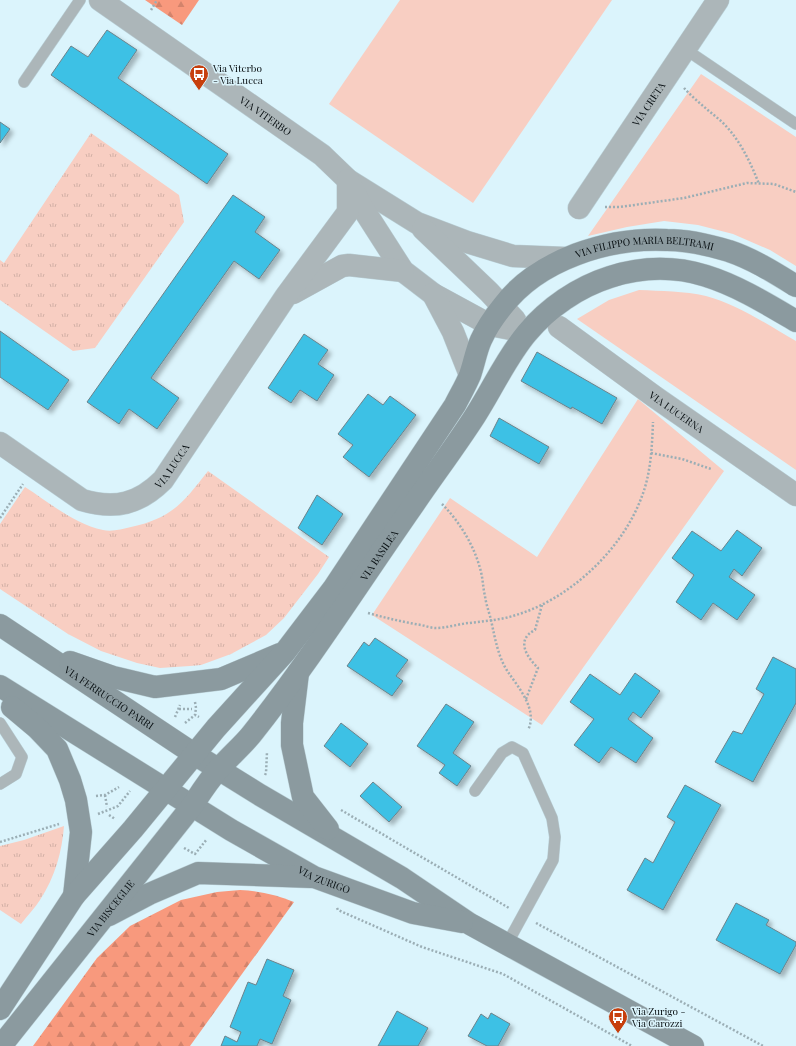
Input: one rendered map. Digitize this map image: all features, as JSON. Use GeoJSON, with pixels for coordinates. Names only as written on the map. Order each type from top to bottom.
{"type":"FeatureCollection","features":[{"type":"Feature","properties":{"kind":"main road","name":"VIA FILIPPO MARIA BELTRAMI"},"geometry":{"type":"LineString","coordinates":[[503,306],[531,278],[565,258],[598,248],[634,241],[666,240],[698,243],[730,251],[757,263],[796,286]]}},
{"type":"Feature","properties":{"kind":"main road","name":"VIA FILIPPO MARIA BELTRAMI"},"geometry":{"type":"LineString","coordinates":[[527,332],[551,310],[578,290],[609,277],[639,269],[672,268],[710,276],[745,291],[796,321]]}},
{"type":"Feature","properties":{"kind":"main road","name":"VIA BASILEA"},"geometry":{"type":"LineString","coordinates":[[194,754],[285,652],[332,589],[455,405],[470,375],[481,341],[503,306]]}},
{"type":"Feature","properties":{"kind":"main road","name":"VIA BASILEA"},"geometry":{"type":"LineString","coordinates":[[218,770],[251,735],[299,671],[476,415],[508,358],[527,332]]}},
{"type":"Feature","properties":{"kind":"main road","name":"VIA FERRUCCIO PARRI"},"geometry":{"type":"LineString","coordinates":[[0,625],[218,770]]}},
{"type":"Feature","properties":{"kind":"main road"},"geometry":{"type":"LineString","coordinates":[[41,653],[113,677],[155,687],[221,679],[285,652]]}},
{"type":"Feature","properties":{"kind":"main road"},"geometry":{"type":"LineString","coordinates":[[299,671],[292,723],[292,745],[303,797],[333,837]]}},
{"type":"Feature","properties":{"kind":"main road"},"geometry":{"type":"LineString","coordinates":[[0,686],[192,806]]}},
{"type":"Feature","properties":{"kind":"main road"},"geometry":{"type":"LineString","coordinates":[[0,697],[37,728],[57,749],[70,780],[76,800],[81,832],[74,896]]}},
{"type":"Feature","properties":{"kind":"main road"},"geometry":{"type":"LineString","coordinates":[[0,1009],[74,896],[166,789],[194,754]]}},
{"type":"Feature","properties":{"kind":"main road","name":"VIA BISCEGLIE"},"geometry":{"type":"LineString","coordinates":[[1,1046],[192,806],[218,770]]}},
{"type":"Feature","properties":{"kind":"main road","name":"VIA ZURIGO"},"geometry":{"type":"LineString","coordinates":[[218,770],[402,878],[470,924],[693,1046]]}},
{"type":"Feature","properties":{"kind":"main road","name":"VIA ZURIGO"},"geometry":{"type":"LineString","coordinates":[[192,806],[314,877],[413,913],[470,924]]}},
{"type":"Feature","properties":{"kind":"main road"},"geometry":{"type":"LineString","coordinates":[[102,919],[149,894],[198,873],[314,877]]}},
{"type":"Feature","properties":{"kind":"street","name":"VIA VITERBO"},"geometry":{"type":"LineString","coordinates":[[100,0],[322,155],[348,180],[417,223],[467,242],[513,256],[565,258]]}},
{"type":"Feature","properties":{"kind":"street","name":"VIA CRETA"},"geometry":{"type":"LineString","coordinates":[[579,208],[718,0]]}},
{"type":"Feature","properties":{"kind":"street","name":"VIA VITERBO"},"geometry":{"type":"LineString","coordinates":[[348,180],[362,207],[403,271],[432,294],[490,325]]}},
{"type":"Feature","properties":{"kind":"street","name":"VIA LUCCA"},"geometry":{"type":"LineString","coordinates":[[0,444],[82,500],[95,504],[116,504],[130,502],[145,495],[163,480],[286,296],[348,212],[348,180]]}},
{"type":"Feature","properties":{"kind":"street","name":"VIA VITERBO"},"geometry":{"type":"LineString","coordinates":[[417,223],[503,306]]}},
{"type":"Feature","properties":{"kind":"street","name":"VIA LUCCA"},"geometry":{"type":"LineString","coordinates":[[286,296],[342,266],[349,265],[403,271]]}},
{"type":"Feature","properties":{"kind":"street","name":"VIA VITERBO"},"geometry":{"type":"LineString","coordinates":[[432,294],[453,332],[470,375]]}},
{"type":"Feature","properties":{"kind":"street"},"geometry":{"type":"LineString","coordinates":[[503,306],[527,332]]}},
{"type":"Feature","properties":{"kind":"street"},"geometry":{"type":"LineString","coordinates":[[490,325],[527,332]]}},
{"type":"Feature","properties":{"kind":"street","name":"VIA LUCERNA"},"geometry":{"type":"LineString","coordinates":[[559,327],[655,397],[796,495]]}},
{"type":"Feature","properties":{"kind":"lane"},"geometry":{"type":"LineString","coordinates":[[24,82],[80,0]]}},
{"type":"Feature","properties":{"kind":"lane"},"geometry":{"type":"LineString","coordinates":[[685,49],[796,124]]}},
{"type":"Feature","properties":{"kind":"lane"},"geometry":{"type":"LineString","coordinates":[[0,723],[22,757],[16,774],[0,784]]}},
{"type":"Feature","properties":{"kind":"lane"},"geometry":{"type":"LineString","coordinates":[[475,791],[502,753],[512,747],[523,753],[552,818],[555,837],[553,860],[508,944]]}},
{"type":"Feature","properties":{"kind":"path"},"geometry":{"type":"LineString","coordinates":[[151,10],[157,0]]}},
{"type":"Feature","properties":{"kind":"path"},"geometry":{"type":"LineString","coordinates":[[670,73],[688,92],[722,122],[740,143],[752,166],[759,184]]}},
{"type":"Feature","properties":{"kind":"path"},"geometry":{"type":"LineString","coordinates":[[604,207],[620,207],[684,198],[747,183],[774,184],[796,192]]}},
{"type":"Feature","properties":{"kind":"path"},"geometry":{"type":"LineString","coordinates":[[368,613],[396,621],[436,628],[518,615],[543,604],[568,589],[590,572],[612,549],[629,524],[642,497],[648,476],[654,418]]}},
{"type":"Feature","properties":{"kind":"path"},"geometry":{"type":"LineString","coordinates":[[651,453],[682,459],[711,469]]}},
{"type":"Feature","properties":{"kind":"path"},"geometry":{"type":"LineString","coordinates":[[0,518],[25,482]]}},
{"type":"Feature","properties":{"kind":"path"},"geometry":{"type":"LineString","coordinates":[[442,504],[463,530],[474,551],[481,572],[496,648],[507,670],[526,700],[530,712],[530,725],[528,730]]}},
{"type":"Feature","properties":{"kind":"path"},"geometry":{"type":"LineString","coordinates":[[526,700],[538,668],[527,657],[524,648],[525,639],[529,633],[535,630],[543,604]]}},
{"type":"Feature","properties":{"kind":"path"},"geometry":{"type":"LineString","coordinates":[[175,718],[179,709],[192,709]]}},
{"type":"Feature","properties":{"kind":"path"},"geometry":{"type":"LineString","coordinates":[[266,773],[267,752]]}},
{"type":"Feature","properties":{"kind":"path"},"geometry":{"type":"LineString","coordinates":[[107,807],[105,795],[119,788]]}},
{"type":"Feature","properties":{"kind":"path"},"geometry":{"type":"LineString","coordinates":[[96,815],[118,806],[128,793]]}},
{"type":"Feature","properties":{"kind":"path"},"geometry":{"type":"LineString","coordinates":[[337,808],[523,916],[763,1046]]}},
{"type":"Feature","properties":{"kind":"path"},"geometry":{"type":"LineString","coordinates":[[0,842],[62,824]]}},
{"type":"Feature","properties":{"kind":"path"},"geometry":{"type":"LineString","coordinates":[[180,846],[195,854],[206,840]]}},
{"type":"Feature","properties":{"kind":"path"},"geometry":{"type":"LineString","coordinates":[[334,905],[338,910],[422,947],[503,974],[632,1046]]}},
{"type":"Feature","properties":{"kind":"green space"},"geometry":{"type":"Polygon","coordinates":[[[145,0],[199,0],[182,25],[145,0]]]}},
{"type":"Feature","properties":{"kind":"green space"},"geometry":{"type":"Polygon","coordinates":[[[400,0],[612,0],[473,203],[329,104],[400,0]]]}},
{"type":"Feature","properties":{"kind":"green space"},"geometry":{"type":"Polygon","coordinates":[[[701,74],[796,137],[796,266],[770,250],[733,234],[698,225],[664,221],[627,227],[588,236],[701,74]]]}},
{"type":"Feature","properties":{"kind":"green space"},"geometry":{"type":"Polygon","coordinates":[[[91,133],[179,195],[184,222],[95,348],[73,351],[0,300],[0,260],[4,263],[91,133]]]}},
{"type":"Feature","properties":{"kind":"green space"},"geometry":{"type":"Polygon","coordinates":[[[639,290],[689,293],[706,296],[729,304],[796,341],[796,470],[577,319],[609,300],[639,290]]]}},
{"type":"Feature","properties":{"kind":"green space"},"geometry":{"type":"Polygon","coordinates":[[[638,399],[724,471],[542,725],[372,615],[450,498],[537,557],[638,399]]]}},
{"type":"Feature","properties":{"kind":"green space"},"geometry":{"type":"Polygon","coordinates":[[[208,471],[329,557],[318,574],[284,618],[266,635],[231,654],[201,665],[160,668],[137,663],[101,651],[68,634],[0,589],[0,524],[25,487],[72,518],[92,527],[106,531],[124,529],[157,519],[167,514],[176,508],[208,471]]]}},
{"type":"Feature","properties":{"kind":"green space"},"geometry":{"type":"Polygon","coordinates":[[[64,826],[62,845],[54,873],[38,903],[21,924],[0,910],[0,846],[24,840],[64,826]]]}},
{"type":"Feature","properties":{"kind":"green space"},"geometry":{"type":"Polygon","coordinates":[[[240,890],[268,894],[294,902],[190,1046],[33,1046],[97,958],[130,926],[181,900],[217,892],[240,890]]]}},
{"type":"Feature","properties":{"kind":"building"},"geometry":{"type":"Polygon","coordinates":[[[107,30],[137,50],[118,78],[228,154],[207,184],[51,75],[71,46],[88,57],[107,30]]]}},
{"type":"Feature","properties":{"kind":"building"},"geometry":{"type":"Polygon","coordinates":[[[0,122],[10,129],[0,143],[0,122]]]}},
{"type":"Feature","properties":{"kind":"building"},"geometry":{"type":"Polygon","coordinates":[[[233,195],[265,217],[255,232],[280,250],[259,279],[234,261],[151,378],[179,398],[157,429],[129,409],[119,424],[87,402],[233,195]]]}},
{"type":"Feature","properties":{"kind":"building"},"geometry":{"type":"Polygon","coordinates":[[[0,331],[69,380],[48,410],[0,377],[0,331]]]}},
{"type":"Feature","properties":{"kind":"building"},"geometry":{"type":"Polygon","coordinates":[[[304,334],[328,350],[318,364],[334,375],[317,401],[300,390],[291,403],[268,388],[304,334]]]}},
{"type":"Feature","properties":{"kind":"building"},"geometry":{"type":"Polygon","coordinates":[[[537,352],[617,398],[602,424],[572,407],[571,409],[521,381],[537,352]]]}},
{"type":"Feature","properties":{"kind":"building"},"geometry":{"type":"Polygon","coordinates":[[[368,394],[383,405],[390,396],[416,415],[369,477],[343,457],[353,445],[338,434],[368,394]]]}},
{"type":"Feature","properties":{"kind":"building"},"geometry":{"type":"Polygon","coordinates":[[[499,418],[549,447],[539,464],[490,436],[499,418]]]}},
{"type":"Feature","properties":{"kind":"building"},"geometry":{"type":"Polygon","coordinates":[[[317,495],[343,514],[322,545],[298,528],[317,495]]]}},
{"type":"Feature","properties":{"kind":"building"},"geometry":{"type":"Polygon","coordinates":[[[737,530],[762,548],[742,576],[734,569],[729,577],[755,595],[737,620],[713,603],[701,620],[676,602],[694,575],[672,558],[692,531],[721,551],[737,530]]]}},
{"type":"Feature","properties":{"kind":"building"},"geometry":{"type":"Polygon","coordinates":[[[375,638],[408,660],[396,676],[403,681],[392,696],[347,666],[364,642],[369,646],[375,638]]]}},
{"type":"Feature","properties":{"kind":"building"},"geometry":{"type":"Polygon","coordinates":[[[773,657],[796,669],[796,703],[753,782],[715,762],[733,731],[742,734],[764,694],[756,689],[773,657]]]}},
{"type":"Feature","properties":{"kind":"building"},"geometry":{"type":"Polygon","coordinates":[[[635,673],[660,691],[641,718],[633,712],[628,719],[653,738],[636,763],[611,747],[599,763],[574,745],[594,719],[570,702],[590,674],[620,695],[635,673]]]}},
{"type":"Feature","properties":{"kind":"building"},"geometry":{"type":"Polygon","coordinates":[[[446,704],[474,722],[453,753],[471,766],[457,786],[439,773],[445,765],[417,746],[446,704]]]}},
{"type":"Feature","properties":{"kind":"building"},"geometry":{"type":"Polygon","coordinates":[[[341,723],[368,744],[350,767],[324,746],[341,723]]]}},
{"type":"Feature","properties":{"kind":"building"},"geometry":{"type":"Polygon","coordinates":[[[373,782],[402,807],[389,822],[360,796],[373,782]]]}},
{"type":"Feature","properties":{"kind":"building"},"geometry":{"type":"Polygon","coordinates":[[[685,785],[721,805],[663,910],[627,890],[645,858],[653,863],[675,822],[667,817],[685,785]]]}},
{"type":"Feature","properties":{"kind":"building"},"geometry":{"type":"Polygon","coordinates":[[[736,903],[769,920],[766,925],[796,942],[796,945],[780,974],[716,940],[736,903]]]}},
{"type":"Feature","properties":{"kind":"building"},"geometry":{"type":"Polygon","coordinates":[[[267,959],[294,970],[283,996],[291,1000],[272,1044],[260,1039],[257,1046],[221,1046],[225,1036],[237,1042],[241,1032],[230,1027],[248,982],[256,985],[267,959]]]}},
{"type":"Feature","properties":{"kind":"building"},"geometry":{"type":"Polygon","coordinates":[[[397,1011],[428,1028],[418,1046],[378,1046],[397,1011]]]}},
{"type":"Feature","properties":{"kind":"building"},"geometry":{"type":"Polygon","coordinates":[[[491,1013],[510,1024],[498,1046],[487,1046],[468,1036],[481,1014],[488,1019],[491,1013]]]}},
{"type":"Feature","properties":{"kind":"place","name":"Via Viterbo - Via Lucca"},"geometry":{"type":"Point","coordinates":[199,91]}},
{"type":"Feature","properties":{"kind":"place","name":"Via Zurigo - Via Carozzi"},"geometry":{"type":"Point","coordinates":[618,1034]}}]}
